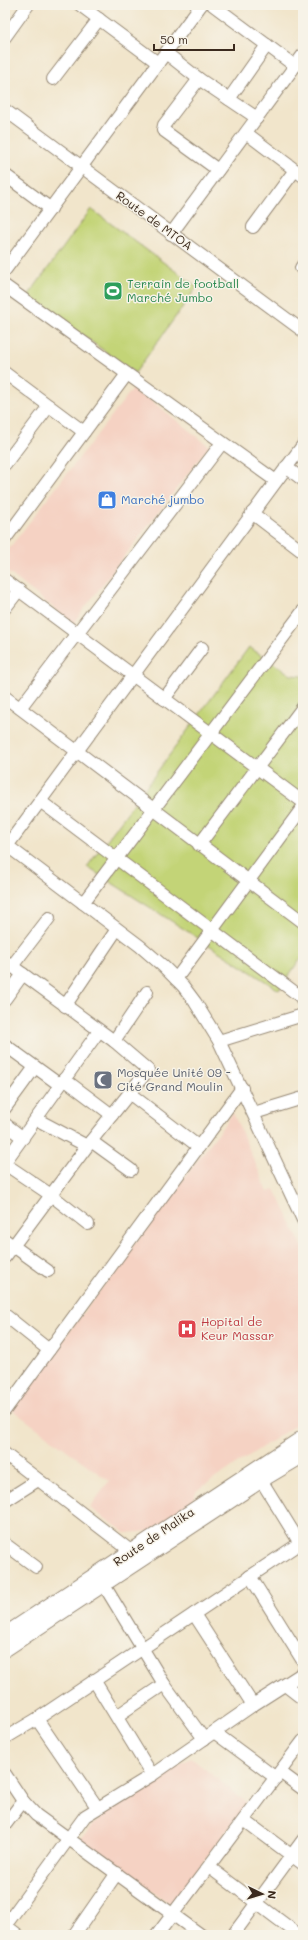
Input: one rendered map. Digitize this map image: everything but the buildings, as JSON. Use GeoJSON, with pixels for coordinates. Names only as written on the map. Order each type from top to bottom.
{"type":"FeatureCollection","features":[{"type":"Feature","properties":{"kind":"main road","name":"Route de Malika"},"geometry":{"type":"LineString","coordinates":[[5,1635],[303,1438]]}},
{"type":"Feature","properties":{"kind":"main road","name":"Route de Malika"},"geometry":{"type":"LineString","coordinates":[[5,1649],[261,1480],[303,1455]]}},
{"type":"Feature","properties":{"kind":"street"},"geometry":{"type":"LineString","coordinates":[[5,37],[28,5]]}},
{"type":"Feature","properties":{"kind":"street"},"geometry":{"type":"LineString","coordinates":[[80,5],[158,63]]}},
{"type":"Feature","properties":{"kind":"street"},"geometry":{"type":"LineString","coordinates":[[5,270],[10,254],[51,209],[201,5]]}},
{"type":"Feature","properties":{"kind":"street"},"geometry":{"type":"LineString","coordinates":[[213,5],[295,66]]}},
{"type":"Feature","properties":{"kind":"street"},"geometry":{"type":"LineString","coordinates":[[53,79],[99,19]]}},
{"type":"Feature","properties":{"kind":"street"},"geometry":{"type":"LineString","coordinates":[[229,99],[267,45]]}},
{"type":"Feature","properties":{"kind":"street"},"geometry":{"type":"LineString","coordinates":[[166,53],[199,79],[258,118]]}},
{"type":"Feature","properties":{"kind":"street"},"geometry":{"type":"LineString","coordinates":[[171,234],[303,55]]}},
{"type":"Feature","properties":{"kind":"street"},"geometry":{"type":"LineString","coordinates":[[199,79],[164,125],[163,130],[218,170]]}},
{"type":"Feature","properties":{"kind":"street","name":"Route de MTOA"},"geometry":{"type":"LineString","coordinates":[[5,110],[303,331]]}},
{"type":"Feature","properties":{"kind":"street"},"geometry":{"type":"LineString","coordinates":[[246,133],[299,173],[253,227]]}},
{"type":"Feature","properties":{"kind":"street"},"geometry":{"type":"LineString","coordinates":[[5,175],[51,209]]}},
{"type":"Feature","properties":{"kind":"street"},"geometry":{"type":"LineString","coordinates":[[5,286],[276,481]]}},
{"type":"Feature","properties":{"kind":"street"},"geometry":{"type":"LineString","coordinates":[[5,539],[127,374]]}},
{"type":"Feature","properties":{"kind":"street"},"geometry":{"type":"LineString","coordinates":[[7,378],[84,432]]}},
{"type":"Feature","properties":{"kind":"street"},"geometry":{"type":"LineString","coordinates":[[5,464],[49,406]]}},
{"type":"Feature","properties":{"kind":"street"},"geometry":{"type":"LineString","coordinates":[[20,708],[222,443]]}},
{"type":"Feature","properties":{"kind":"street"},"geometry":{"type":"LineString","coordinates":[[301,1212],[220,1041],[196,1002],[176,979],[140,946],[6,845],[303,444]]}},
{"type":"Feature","properties":{"kind":"street"},"geometry":{"type":"LineString","coordinates":[[286,467],[303,480]]}},
{"type":"Feature","properties":{"kind":"street"},"geometry":{"type":"LineString","coordinates":[[252,513],[303,552]]}},
{"type":"Feature","properties":{"kind":"street"},"geometry":{"type":"LineString","coordinates":[[5,580],[303,802]]}},
{"type":"Feature","properties":{"kind":"street"},"geometry":{"type":"LineString","coordinates":[[5,608],[19,590]]}},
{"type":"Feature","properties":{"kind":"street"},"geometry":{"type":"LineString","coordinates":[[83,903],[303,611]]}},
{"type":"Feature","properties":{"kind":"street"},"geometry":{"type":"LineString","coordinates":[[164,699],[202,648]]}},
{"type":"Feature","properties":{"kind":"street"},"geometry":{"type":"LineString","coordinates":[[5,697],[248,882],[303,922]]}},
{"type":"Feature","properties":{"kind":"street"},"geometry":{"type":"LineString","coordinates":[[199,845],[303,707]]}},
{"type":"Feature","properties":{"kind":"street"},"geometry":{"type":"LineString","coordinates":[[40,801],[301,997],[303,1002]]}},
{"type":"Feature","properties":{"kind":"street"},"geometry":{"type":"LineString","coordinates":[[176,979],[303,807]]}},
{"type":"Feature","properties":{"kind":"street"},"geometry":{"type":"LineString","coordinates":[[5,1257],[9,1243],[51,1195],[89,1144],[148,1070],[114,1041],[9,964],[49,918]]}},
{"type":"Feature","properties":{"kind":"street"},"geometry":{"type":"LineString","coordinates":[[65,1006],[117,929]]}},
{"type":"Feature","properties":{"kind":"street"},"geometry":{"type":"LineString","coordinates":[[5,999],[23,974]]}},
{"type":"Feature","properties":{"kind":"street"},"geometry":{"type":"LineString","coordinates":[[114,1041],[147,992]]}},
{"type":"Feature","properties":{"kind":"street"},"geometry":{"type":"LineString","coordinates":[[220,1041],[303,1015]]}},
{"type":"Feature","properties":{"kind":"street"},"geometry":{"type":"LineString","coordinates":[[88,1224],[51,1195],[5,1163],[99,1030]]}},
{"type":"Feature","properties":{"kind":"street"},"geometry":{"type":"LineString","coordinates":[[5,1045],[35,1067],[62,1082],[112,1115]]}},
{"type":"Feature","properties":{"kind":"street"},"geometry":{"type":"LineString","coordinates":[[5,1108],[35,1067]]}},
{"type":"Feature","properties":{"kind":"street"},"geometry":{"type":"LineString","coordinates":[[5,1410],[242,1088]]}},
{"type":"Feature","properties":{"kind":"street"},"geometry":{"type":"LineString","coordinates":[[129,1093],[199,1147]]}},
{"type":"Feature","properties":{"kind":"street"},"geometry":{"type":"LineString","coordinates":[[254,1112],[303,1098]]}},
{"type":"Feature","properties":{"kind":"street"},"geometry":{"type":"LineString","coordinates":[[36,1119],[89,1144],[131,1170]]}},
{"type":"Feature","properties":{"kind":"street"},"geometry":{"type":"LineString","coordinates":[[5,1124],[23,1138]]}},
{"type":"Feature","properties":{"kind":"street"},"geometry":{"type":"LineString","coordinates":[[9,1243],[48,1271]]}},
{"type":"Feature","properties":{"kind":"street"},"geometry":{"type":"LineString","coordinates":[[5,1316],[49,1350]]}},
{"type":"Feature","properties":{"kind":"street"},"geometry":{"type":"LineString","coordinates":[[5,1454],[132,1552]]}},
{"type":"Feature","properties":{"kind":"street"},"geometry":{"type":"LineString","coordinates":[[5,1501],[38,1480]]}},
{"type":"Feature","properties":{"kind":"street"},"geometry":{"type":"LineString","coordinates":[[5,1738],[37,1719],[250,1576],[302,1544],[261,1480]]}},
{"type":"Feature","properties":{"kind":"street"},"geometry":{"type":"LineString","coordinates":[[5,1544],[36,1567]]}},
{"type":"Feature","properties":{"kind":"street"},"geometry":{"type":"LineString","coordinates":[[250,1576],[303,1661]]}},
{"type":"Feature","properties":{"kind":"street"},"geometry":{"type":"LineString","coordinates":[[104,1585],[164,1684],[204,1739]]}},
{"type":"Feature","properties":{"kind":"street"},"geometry":{"type":"LineString","coordinates":[[194,1614],[253,1705]]}},
{"type":"Feature","properties":{"kind":"street"},"geometry":{"type":"LineString","coordinates":[[18,1935],[5,1925],[85,1816],[152,1775],[253,1705],[303,1673]]}},
{"type":"Feature","properties":{"kind":"street"},"geometry":{"type":"LineString","coordinates":[[94,1680],[152,1775]]}},
{"type":"Feature","properties":{"kind":"street"},"geometry":{"type":"LineString","coordinates":[[117,1716],[164,1684]]}},
{"type":"Feature","properties":{"kind":"street"},"geometry":{"type":"LineString","coordinates":[[285,1685],[303,1699]]}},
{"type":"Feature","properties":{"kind":"street"},"geometry":{"type":"LineString","coordinates":[[37,1719],[97,1808]]}},
{"type":"Feature","properties":{"kind":"street"},"geometry":{"type":"LineString","coordinates":[[214,1732],[278,1775],[303,1789]]}},
{"type":"Feature","properties":{"kind":"street"},"geometry":{"type":"LineString","coordinates":[[157,1935],[209,1868],[303,1741]]}},
{"type":"Feature","properties":{"kind":"street"},"geometry":{"type":"LineString","coordinates":[[5,1774],[23,1801],[36,1815],[201,1935]]}},
{"type":"Feature","properties":{"kind":"street"},"geometry":{"type":"LineString","coordinates":[[5,1825],[23,1801]]}},
{"type":"Feature","properties":{"kind":"street"},"geometry":{"type":"LineString","coordinates":[[244,1820],[303,1864]]}},
{"type":"Feature","properties":{"kind":"street"},"geometry":{"type":"LineString","coordinates":[[233,1935],[258,1904],[303,1840]]}},
{"type":"Feature","properties":{"kind":"street"},"geometry":{"type":"LineString","coordinates":[[209,1868],[299,1935]]}},
{"type":"Feature","properties":{"kind":"street"},"geometry":{"type":"LineString","coordinates":[[74,1935],[117,1873]]}},
{"type":"Feature","properties":{"kind":"shaded area","name":"Marché jumbo"},"geometry":{"type":"Polygon","coordinates":[[[134,387],[209,446],[73,623],[5,570],[5,554],[134,387]]]}},
{"type":"Feature","properties":{"kind":"shaded area","name":"Hopital de Keur Massar"},"geometry":{"type":"Polygon","coordinates":[[[233,1113],[268,1192],[275,1189],[303,1248],[303,1420],[196,1491],[192,1506],[151,1531],[126,1533],[90,1508],[109,1481],[11,1409],[233,1113]]]}},
{"type":"Feature","properties":{"kind":"shaded area"},"geometry":{"type":"Polygon","coordinates":[[[191,1758],[248,1803],[171,1904],[77,1842],[112,1806],[191,1758]]]}},
{"type":"Feature","properties":{"kind":"green space","name":"Terrain de football Marché Jumbo"},"geometry":{"type":"Polygon","coordinates":[[[91,209],[197,287],[135,373],[28,296],[91,209]]]}},
{"type":"Feature","properties":{"kind":"green space"},"geometry":{"type":"Polygon","coordinates":[[[249,647],[291,675],[303,676],[303,961],[300,959],[279,990],[87,867],[249,647]]]}},
{"type":"Feature","properties":{"kind":"place","name":"Terrain de football Marché Jumbo"},"geometry":{"type":"Point","coordinates":[113,291]}},
{"type":"Feature","properties":{"kind":"place","name":"Marché jumbo"},"geometry":{"type":"Point","coordinates":[107,500]}},
{"type":"Feature","properties":{"kind":"place","name":"Mosquée Unité 09 - Cité Grand Moulin"},"geometry":{"type":"Point","coordinates":[103,1080]}},
{"type":"Feature","properties":{"kind":"place","name":"Hopital de Keur Massar"},"geometry":{"type":"Point","coordinates":[187,1329]}}]}
